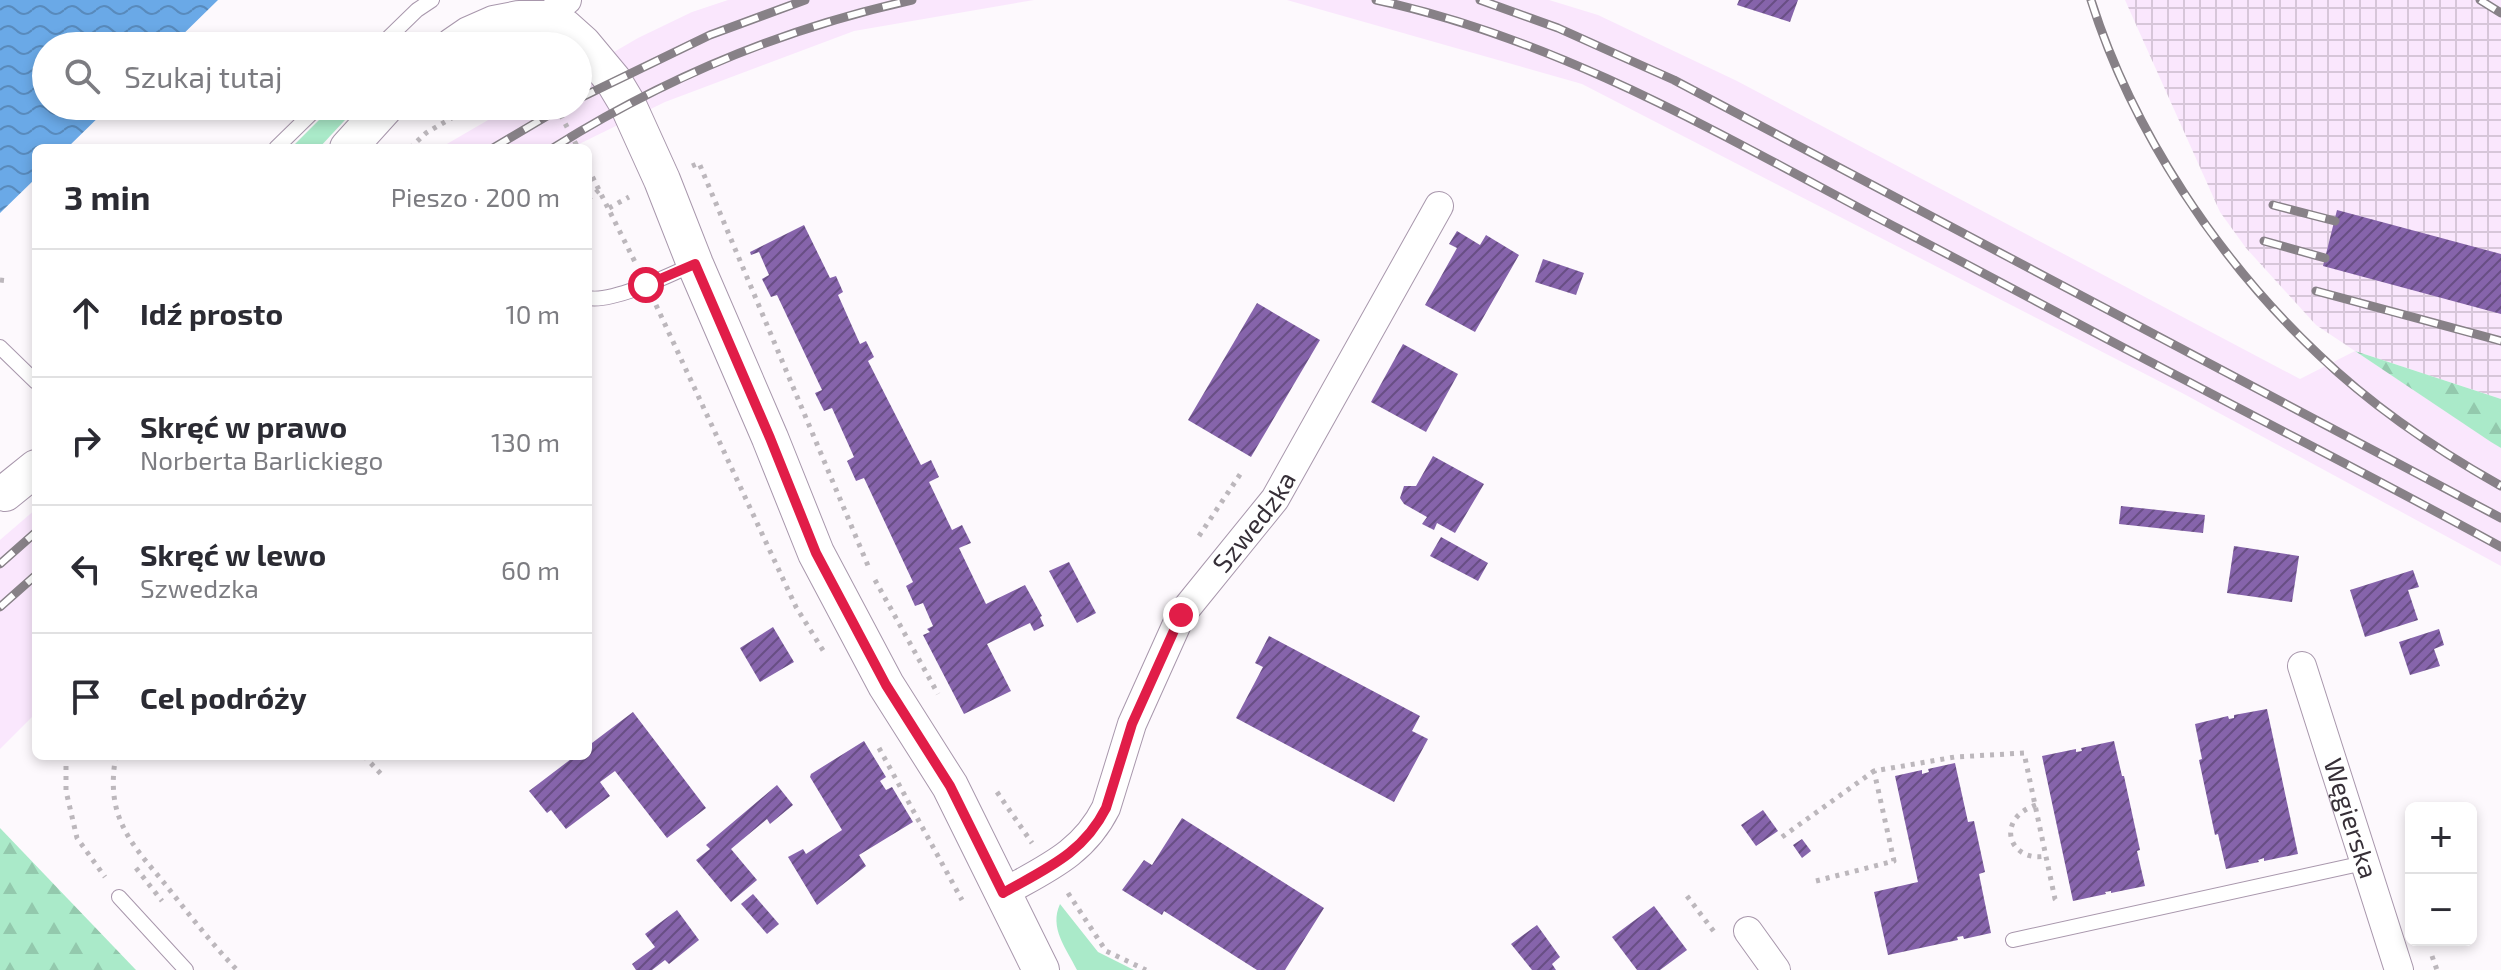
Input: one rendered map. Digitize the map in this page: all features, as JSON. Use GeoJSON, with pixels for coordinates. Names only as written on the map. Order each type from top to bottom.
{"type":"FeatureCollection","features":[{"type":"Feature","properties":{"kind":"street"},"geometry":{"type":"LineString","coordinates":[[476,32],[494,24],[556,9],[570,32]]}},
{"type":"Feature","properties":{"kind":"street"},"geometry":{"type":"LineString","coordinates":[[592,55],[628,105],[662,180],[816,553],[886,685],[950,786],[1041,970]]}},
{"type":"Feature","properties":{"kind":"street"},"geometry":{"type":"LineString","coordinates":[[352,144],[373,120]]}},
{"type":"Feature","properties":{"kind":"street","name":"Szwedzka"},"geometry":{"type":"LineString","coordinates":[[1003,893],[1068,856],[1099,821],[1106,808],[1132,724],[1181,615],[1275,499],[1439,206]]}},
{"type":"Feature","properties":{"kind":"street"},"geometry":{"type":"LineString","coordinates":[[3,495],[32,471]]}},
{"type":"Feature","properties":{"kind":"street","name":"Węgierska"},"geometry":{"type":"LineString","coordinates":[[2302,666],[2399,970]]}},
{"type":"Feature","properties":{"kind":"street"},"geometry":{"type":"LineString","coordinates":[[1748,931],[1776,970]]}},
{"type":"Feature","properties":{"kind":"lane"},"geometry":{"type":"LineString","coordinates":[[394,32],[432,0]]}},
{"type":"Feature","properties":{"kind":"lane"},"geometry":{"type":"LineString","coordinates":[[280,144],[305,120]]}},
{"type":"Feature","properties":{"kind":"lane"},"geometry":{"type":"LineString","coordinates":[[592,299],[598,300],[646,285],[695,264]]}},
{"type":"Feature","properties":{"kind":"lane"},"geometry":{"type":"LineString","coordinates":[[0,347],[32,378]]}},
{"type":"Feature","properties":{"kind":"lane"},"geometry":{"type":"LineString","coordinates":[[2013,940],[2364,863]]}},
{"type":"Feature","properties":{"kind":"lane"},"geometry":{"type":"LineString","coordinates":[[119,897],[186,970]]}},
{"type":"Feature","properties":{"kind":"path"},"geometry":{"type":"LineString","coordinates":[[414,144],[448,120]]}},
{"type":"Feature","properties":{"kind":"path"},"geometry":{"type":"LineString","coordinates":[[563,120],[576,144]]}},
{"type":"Feature","properties":{"kind":"path"},"geometry":{"type":"LineString","coordinates":[[699,163],[867,565],[943,701]]}},
{"type":"Feature","properties":{"kind":"path"},"geometry":{"type":"LineString","coordinates":[[592,176],[796,607],[826,656]]}},
{"type":"Feature","properties":{"kind":"path"},"geometry":{"type":"LineString","coordinates":[[592,196],[599,190]]}},
{"type":"Feature","properties":{"kind":"path"},"geometry":{"type":"LineString","coordinates":[[0,280],[9,281]]}},
{"type":"Feature","properties":{"kind":"path"},"geometry":{"type":"LineString","coordinates":[[876,742],[965,906]]}},
{"type":"Feature","properties":{"kind":"path"},"geometry":{"type":"LineString","coordinates":[[1782,837],[1874,771],[1955,757],[2024,753],[2055,899],[2077,926]]}},
{"type":"Feature","properties":{"kind":"path"},"geometry":{"type":"LineString","coordinates":[[66,760],[66,791],[77,838],[119,897]]}},
{"type":"Feature","properties":{"kind":"path"},"geometry":{"type":"LineString","coordinates":[[115,760],[114,795],[119,818],[133,846],[237,970]]}},
{"type":"Feature","properties":{"kind":"path"},"geometry":{"type":"LineString","coordinates":[[368,760],[382,775]]}},
{"type":"Feature","properties":{"kind":"path"},"geometry":{"type":"LineString","coordinates":[[1816,881],[1894,861],[1874,771]]}},
{"type":"Feature","properties":{"kind":"path"},"geometry":{"type":"LineString","coordinates":[[2036,805],[2019,813],[2013,820],[2011,835],[2018,850],[2033,857],[2046,856]]}},
{"type":"Feature","properties":{"kind":"shaded area"},"geometry":{"type":"Polygon","coordinates":[[[728,0],[1034,0],[854,31],[665,102],[579,144],[447,144],[488,120],[592,120],[592,65],[692,12],[728,0]]]}},
{"type":"Feature","properties":{"kind":"shaded area"},"geometry":{"type":"Polygon","coordinates":[[[1287,0],[1549,0],[1598,15],[1737,81],[2300,379],[2355,351],[2501,448],[2501,566],[2184,394],[1582,84],[1287,0]]]}},
{"type":"Feature","properties":{"kind":"shaded area"},"geometry":{"type":"Polygon","coordinates":[[[2125,0],[2501,0],[2501,399],[2355,351],[2316,325],[2246,248],[2220,212],[2125,0]]]}},
{"type":"Feature","properties":{"kind":"shaded area"},"geometry":{"type":"Polygon","coordinates":[[[32,512],[32,717],[0,749],[0,540],[32,512]]]}},
{"type":"Feature","properties":{"kind":"green space"},"geometry":{"type":"Polygon","coordinates":[[[319,120],[345,120],[323,144],[295,144],[319,120]]]}},
{"type":"Feature","properties":{"kind":"green space"},"geometry":{"type":"Polygon","coordinates":[[[2355,351],[2501,399],[2501,448],[2491,442],[2355,351]]]}},
{"type":"Feature","properties":{"kind":"green space"},"geometry":{"type":"Polygon","coordinates":[[[0,828],[136,970],[0,970],[0,828]]]}},
{"type":"Feature","properties":{"kind":"green space"},"geometry":{"type":"Polygon","coordinates":[[[1060,904],[1098,952],[1134,970],[1077,970],[1058,930],[1056,921],[1060,904]]]}},
{"type":"Feature","properties":{"kind":"water"},"geometry":{"type":"Polygon","coordinates":[[[0,0],[218,0],[185,32],[32,32],[32,120],[96,120],[71,144],[32,144],[32,182],[0,213],[0,0]]]}},
{"type":"Feature","properties":{"kind":"building"},"geometry":{"type":"Polygon","coordinates":[[[1739,0],[1798,0],[1790,22],[1737,5],[1739,0]]]}},
{"type":"Feature","properties":{"kind":"building"},"geometry":{"type":"Polygon","coordinates":[[[2337,210],[2501,254],[2501,314],[2323,266],[2337,210]]]}},
{"type":"Feature","properties":{"kind":"building"},"geometry":{"type":"Polygon","coordinates":[[[804,225],[830,278],[836,276],[843,292],[838,295],[860,344],[866,341],[874,357],[868,361],[921,465],[931,460],[939,477],[929,482],[952,530],[962,525],[971,543],[959,548],[986,604],[1025,585],[1042,616],[1044,626],[1034,631],[1030,623],[987,644],[1011,691],[964,714],[923,635],[930,632],[927,629],[933,626],[923,603],[915,606],[906,586],[913,582],[864,478],[856,481],[847,461],[854,457],[832,408],[824,411],[815,393],[822,390],[777,295],[771,297],[762,279],[769,275],[759,252],[751,255],[750,252],[804,225]]]}},
{"type":"Feature","properties":{"kind":"building"},"geometry":{"type":"Polygon","coordinates":[[[1457,231],[1480,245],[1486,235],[1519,255],[1475,332],[1425,305],[1457,248],[1449,244],[1457,231]]]}},
{"type":"Feature","properties":{"kind":"building"},"geometry":{"type":"Polygon","coordinates":[[[1543,259],[1584,273],[1576,295],[1535,282],[1543,259]]]}},
{"type":"Feature","properties":{"kind":"building"},"geometry":{"type":"Polygon","coordinates":[[[1257,303],[1320,340],[1251,457],[1188,420],[1257,303]]]}},
{"type":"Feature","properties":{"kind":"building"},"geometry":{"type":"Polygon","coordinates":[[[1403,344],[1458,374],[1426,432],[1371,402],[1403,344]]]}},
{"type":"Feature","properties":{"kind":"building"},"geometry":{"type":"Polygon","coordinates":[[[1433,456],[1484,484],[1455,533],[1437,523],[1434,530],[1422,524],[1427,517],[1404,504],[1400,498],[1404,486],[1416,486],[1433,456]]]}},
{"type":"Feature","properties":{"kind":"building"},"geometry":{"type":"Polygon","coordinates":[[[2121,506],[2205,515],[2203,533],[2119,524],[2121,506]]]}},
{"type":"Feature","properties":{"kind":"building"},"geometry":{"type":"Polygon","coordinates":[[[1441,537],[1488,563],[1478,581],[1430,556],[1441,537]]]}},
{"type":"Feature","properties":{"kind":"building"},"geometry":{"type":"Polygon","coordinates":[[[2234,546],[2299,556],[2292,602],[2227,593],[2234,546]]]}},
{"type":"Feature","properties":{"kind":"building"},"geometry":{"type":"Polygon","coordinates":[[[1069,562],[1096,613],[1077,623],[1049,571],[1069,562]]]}},
{"type":"Feature","properties":{"kind":"building"},"geometry":{"type":"Polygon","coordinates":[[[2413,570],[2419,587],[2408,590],[2418,620],[2365,637],[2350,590],[2413,570]]]}},
{"type":"Feature","properties":{"kind":"building"},"geometry":{"type":"Polygon","coordinates":[[[773,627],[794,662],[760,682],[740,648],[773,627]]]}},
{"type":"Feature","properties":{"kind":"building"},"geometry":{"type":"Polygon","coordinates":[[[2439,629],[2444,645],[2434,649],[2440,666],[2410,675],[2399,642],[2439,629]]]}},
{"type":"Feature","properties":{"kind":"building"},"geometry":{"type":"Polygon","coordinates":[[[1269,636],[1420,716],[1412,731],[1428,739],[1394,802],[1236,718],[1263,667],[1255,663],[1269,636]]]}},
{"type":"Feature","properties":{"kind":"building"},"geometry":{"type":"Polygon","coordinates":[[[2267,709],[2298,854],[2264,861],[2264,858],[2259,862],[2226,869],[2218,834],[2215,835],[2199,760],[2202,759],[2195,724],[2267,709]]]}},
{"type":"Feature","properties":{"kind":"building"},"geometry":{"type":"Polygon","coordinates":[[[633,712],[706,808],[667,838],[615,771],[600,782],[610,796],[566,829],[551,810],[547,813],[529,791],[570,760],[592,760],[592,743],[633,712]]]}},
{"type":"Feature","properties":{"kind":"building"},"geometry":{"type":"Polygon","coordinates":[[[864,741],[886,777],[880,781],[886,790],[892,787],[913,822],[859,855],[866,866],[817,905],[788,857],[803,849],[806,854],[842,830],[810,777],[864,741]]]}},
{"type":"Feature","properties":{"kind":"building"},"geometry":{"type":"Polygon","coordinates":[[[2114,741],[2140,850],[2137,851],[2145,886],[2073,901],[2042,756],[2076,749],[2076,752],[2082,751],[2081,748],[2114,741]]]}},
{"type":"Feature","properties":{"kind":"building"},"geometry":{"type":"Polygon","coordinates":[[[1955,763],[1968,822],[1974,821],[1985,872],[1979,874],[1991,933],[1964,939],[1963,936],[1957,937],[1958,940],[1888,955],[1874,892],[1918,882],[1895,776],[1922,770],[1922,774],[1929,772],[1928,769],[1955,763]]]}},
{"type":"Feature","properties":{"kind":"building"},"geometry":{"type":"Polygon","coordinates":[[[777,785],[793,805],[770,824],[767,819],[731,849],[757,880],[731,902],[696,860],[710,849],[706,845],[777,785]]]}},
{"type":"Feature","properties":{"kind":"building"},"geometry":{"type":"Polygon","coordinates":[[[1763,810],[1778,831],[1756,846],[1741,825],[1763,810]]]}},
{"type":"Feature","properties":{"kind":"building"},"geometry":{"type":"Polygon","coordinates":[[[1182,818],[1324,908],[1285,970],[1257,970],[1164,911],[1162,915],[1122,890],[1144,860],[1152,865],[1182,818]]]}},
{"type":"Feature","properties":{"kind":"building"},"geometry":{"type":"Polygon","coordinates":[[[1802,839],[1811,851],[1802,858],[1793,845],[1802,839]]]}},
{"type":"Feature","properties":{"kind":"building"},"geometry":{"type":"Polygon","coordinates":[[[753,894],[779,924],[767,934],[741,904],[753,894]]]}},
{"type":"Feature","properties":{"kind":"building"},"geometry":{"type":"Polygon","coordinates":[[[1654,906],[1687,950],[1660,970],[1637,970],[1612,937],[1654,906]]]}},
{"type":"Feature","properties":{"kind":"building"},"geometry":{"type":"Polygon","coordinates":[[[677,910],[699,940],[669,964],[665,960],[652,970],[636,970],[632,964],[655,947],[645,934],[677,910]]]}},
{"type":"Feature","properties":{"kind":"building"},"geometry":{"type":"Polygon","coordinates":[[[1537,925],[1560,957],[1552,964],[1556,970],[1532,970],[1511,944],[1537,925]]]}},
{"type":"Feature","properties":{"kind":"railway"},"geometry":{"type":"LineString","coordinates":[[592,92],[710,35],[805,0]]}},
{"type":"Feature","properties":{"kind":"railway"},"geometry":{"type":"LineString","coordinates":[[560,144],[681,78],[726,59],[818,25],[912,0]]}},
{"type":"Feature","properties":{"kind":"railway"},"geometry":{"type":"LineString","coordinates":[[1376,0],[1513,40],[1645,96],[2501,547]]}},
{"type":"Feature","properties":{"kind":"railway"},"geometry":{"type":"LineString","coordinates":[[1480,0],[1558,28],[1674,80],[2501,518]]}},
{"type":"Feature","properties":{"kind":"railway"},"geometry":{"type":"LineString","coordinates":[[2091,0],[2108,49],[2155,145],[2214,236],[2247,278],[2282,318],[2361,392],[2429,442],[2501,486]]}},
{"type":"Feature","properties":{"kind":"railway"},"geometry":{"type":"LineString","coordinates":[[2480,0],[2501,13]]}},
{"type":"Feature","properties":{"kind":"railway"},"geometry":{"type":"LineString","coordinates":[[500,144],[540,120]]}},
{"type":"Feature","properties":{"kind":"railway"},"geometry":{"type":"LineString","coordinates":[[2273,205],[2335,221]]}},
{"type":"Feature","properties":{"kind":"railway"},"geometry":{"type":"LineString","coordinates":[[2264,241],[2325,258]]}},
{"type":"Feature","properties":{"kind":"railway"},"geometry":{"type":"LineString","coordinates":[[2316,291],[2501,341]]}},
{"type":"Feature","properties":{"kind":"railway"},"geometry":{"type":"LineString","coordinates":[[0,564],[32,536]]}},
{"type":"Feature","properties":{"kind":"railway"},"geometry":{"type":"LineString","coordinates":[[0,607],[32,579]]}},
{"type":"Feature","properties":{"kind":"route"},"geometry":{"type":"LineString","coordinates":[[646,285],[695,264],[816,553],[886,685],[950,786],[1003,893],[1068,856],[1092,832],[1106,808],[1132,724],[1181,615]]}}]}
